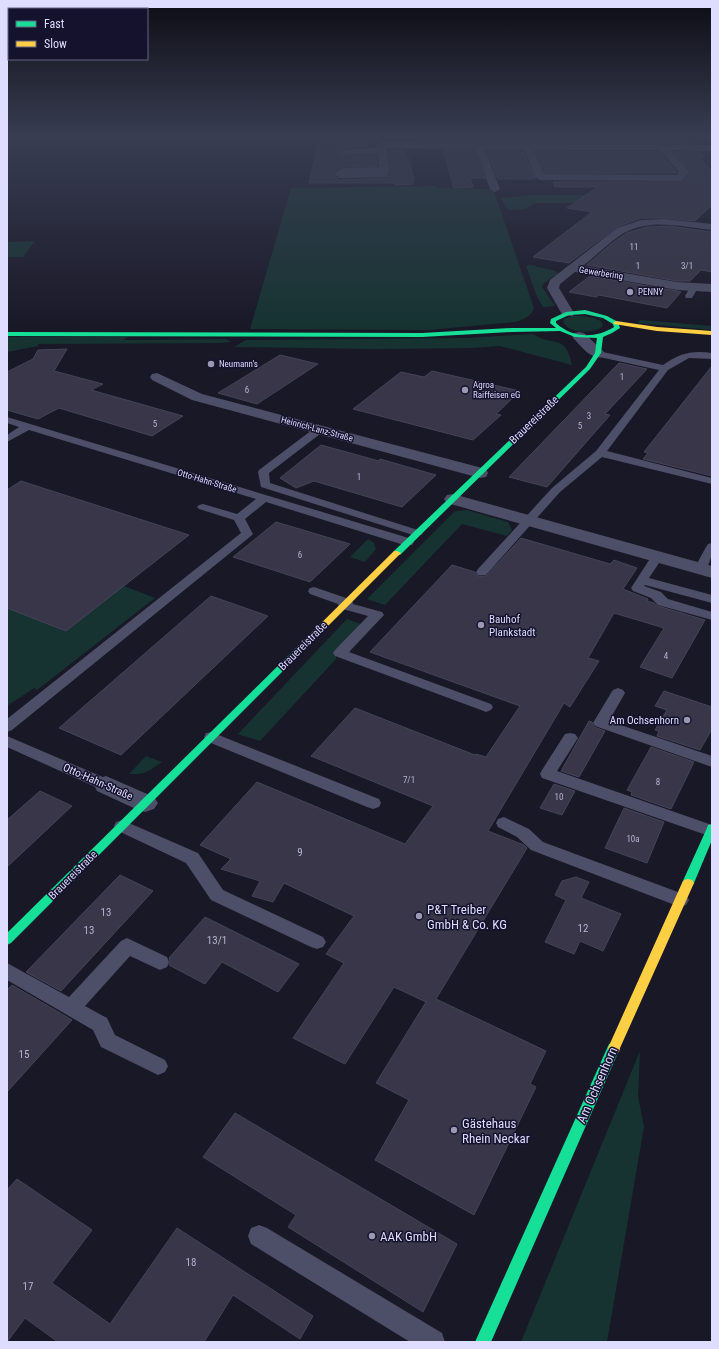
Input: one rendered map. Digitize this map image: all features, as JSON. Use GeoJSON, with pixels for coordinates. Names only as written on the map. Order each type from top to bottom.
{"type":"FeatureCollection","features":[{"type":"Feature","properties":{"kind":"street","name":"Gewerbering"},"geometry":{"type":"LineString","coordinates":[[572,268],[630,224],[677,223],[712,227]]}},
{"type":"Feature","properties":{"kind":"street","name":"Gewerbering"},"geometry":{"type":"LineString","coordinates":[[572,268],[677,286],[691,292],[712,288]]}},
{"type":"Feature","properties":{"kind":"street"},"geometry":{"type":"LineString","coordinates":[[568,313],[553,288],[554,283],[572,268]]}},
{"type":"Feature","properties":{"kind":"street"},"geometry":{"type":"LineString","coordinates":[[557,295],[585,312]]}},
{"type":"Feature","properties":{"kind":"street"},"geometry":{"type":"LineString","coordinates":[[553,323],[556,317],[568,313],[585,312],[604,316],[615,327]]}},
{"type":"Feature","properties":{"kind":"street"},"geometry":{"type":"LineString","coordinates":[[553,323],[559,330]]}},
{"type":"Feature","properties":{"kind":"street"},"geometry":{"type":"LineString","coordinates":[[512,330],[553,323]]}},
{"type":"Feature","properties":{"kind":"street"},"geometry":{"type":"LineString","coordinates":[[7,334],[422,335],[512,330],[559,330],[580,336],[600,336],[615,327],[712,333]]}},
{"type":"Feature","properties":{"kind":"street"},"geometry":{"type":"LineString","coordinates":[[580,336],[598,354],[601,346],[600,336]]}},
{"type":"Feature","properties":{"kind":"street","name":"Brauereistraße"},"geometry":{"type":"LineString","coordinates":[[7,940],[417,533],[454,499],[588,368],[596,360],[598,354]]}},
{"type":"Feature","properties":{"kind":"street","name":"Heinrich-Lanz-Straße"},"geometry":{"type":"LineString","coordinates":[[157,377],[197,397],[480,473]]}},
{"type":"Feature","properties":{"kind":"street"},"geometry":{"type":"LineString","coordinates":[[454,499],[706,571]]}},
{"type":"Feature","properties":{"kind":"street","name":"Otto-Hahn-Straße"},"geometry":{"type":"LineString","coordinates":[[106,785],[145,803]]}},
{"type":"Feature","properties":{"kind":"street","name":"Am Ochsenhorn"},"geometry":{"type":"LineString","coordinates":[[482,1342],[711,829]]}},
{"type":"Feature","properties":{"kind":"lane"},"geometry":{"type":"LineString","coordinates":[[482,572],[556,490],[600,453],[665,368],[679,357],[698,353],[712,356]]}},
{"type":"Feature","properties":{"kind":"lane"},"geometry":{"type":"LineString","coordinates":[[598,354],[665,368]]}},
{"type":"Feature","properties":{"kind":"lane","name":"Otto-Hahn-Straße"},"geometry":{"type":"LineString","coordinates":[[7,420],[408,542]]}},
{"type":"Feature","properties":{"kind":"lane"},"geometry":{"type":"LineString","coordinates":[[7,438],[28,426]]}},
{"type":"Feature","properties":{"kind":"lane"},"geometry":{"type":"LineString","coordinates":[[320,429],[263,472],[265,486],[417,533]]}},
{"type":"Feature","properties":{"kind":"lane"},"geometry":{"type":"LineString","coordinates":[[600,453],[712,481]]}},
{"type":"Feature","properties":{"kind":"lane"},"geometry":{"type":"LineString","coordinates":[[239,518],[264,498]]}},
{"type":"Feature","properties":{"kind":"lane"},"geometry":{"type":"LineString","coordinates":[[7,727],[247,534],[239,518],[203,507]]}},
{"type":"Feature","properties":{"kind":"lane"},"geometry":{"type":"LineString","coordinates":[[706,571],[712,546]]}},
{"type":"Feature","properties":{"kind":"lane"},"geometry":{"type":"LineString","coordinates":[[657,557],[637,588],[656,595],[663,602],[712,616]]}},
{"type":"Feature","properties":{"kind":"lane"},"geometry":{"type":"LineString","coordinates":[[642,580],[712,599]]}},
{"type":"Feature","properties":{"kind":"lane"},"geometry":{"type":"LineString","coordinates":[[314,592],[377,615],[340,653],[486,707]]}},
{"type":"Feature","properties":{"kind":"lane"},"geometry":{"type":"LineString","coordinates":[[618,693],[600,723],[712,762]]}},
{"type":"Feature","properties":{"kind":"lane"},"geometry":{"type":"LineString","coordinates":[[211,737],[373,803]]}},
{"type":"Feature","properties":{"kind":"lane"},"geometry":{"type":"LineString","coordinates":[[570,738],[548,774],[711,829]]}},
{"type":"Feature","properties":{"kind":"lane","name":"Otto-Hahn-Straße"},"geometry":{"type":"LineString","coordinates":[[7,741],[106,785]]}},
{"type":"Feature","properties":{"kind":"lane"},"geometry":{"type":"LineString","coordinates":[[504,823],[523,833],[537,846],[680,900]]}},
{"type":"Feature","properties":{"kind":"lane"},"geometry":{"type":"LineString","coordinates":[[122,826],[192,858],[216,895],[317,942]]}},
{"type":"Feature","properties":{"kind":"lane"},"geometry":{"type":"LineString","coordinates":[[72,1007],[127,946],[160,962]]}},
{"type":"Feature","properties":{"kind":"lane"},"geometry":{"type":"LineString","coordinates":[[7,971],[100,1024],[108,1040],[158,1066]]}},
{"type":"Feature","properties":{"kind":"lane"},"geometry":{"type":"LineString","coordinates":[[260,1236],[433,1342]]}},
{"type":"Feature","properties":{"kind":"green space"},"geometry":{"type":"Polygon","coordinates":[[[287,201],[497,201],[534,308],[533,311],[524,319],[515,322],[429,330],[250,329],[287,201]]]}},
{"type":"Feature","properties":{"kind":"green space"},"geometry":{"type":"Polygon","coordinates":[[[502,201],[592,201],[590,203],[535,203],[525,209],[510,210],[506,208],[502,201]]]}},
{"type":"Feature","properties":{"kind":"green space"},"geometry":{"type":"Polygon","coordinates":[[[35,241],[23,257],[7,257],[7,242],[35,241]]]}},
{"type":"Feature","properties":{"kind":"green space"},"geometry":{"type":"Polygon","coordinates":[[[530,265],[558,273],[543,284],[542,287],[555,306],[543,307],[537,297],[526,266],[530,265]]]}},
{"type":"Feature","properties":{"kind":"green space"},"geometry":{"type":"Polygon","coordinates":[[[572,316],[591,317],[602,322],[603,326],[594,330],[582,332],[576,331],[570,329],[563,322],[564,319],[572,316]]]}},
{"type":"Feature","properties":{"kind":"green space"},"geometry":{"type":"Polygon","coordinates":[[[640,320],[712,326],[712,330],[637,323],[640,320]]]}},
{"type":"Feature","properties":{"kind":"green space"},"geometry":{"type":"Polygon","coordinates":[[[533,334],[540,338],[562,344],[566,348],[572,365],[500,346],[471,348],[376,349],[234,347],[246,340],[466,338],[533,334]]]}},
{"type":"Feature","properties":{"kind":"green space"},"geometry":{"type":"Polygon","coordinates":[[[7,337],[128,337],[123,340],[226,339],[231,342],[38,344],[38,346],[7,352],[7,337]]]}},
{"type":"Feature","properties":{"kind":"green space"},"geometry":{"type":"Polygon","coordinates":[[[467,510],[508,522],[512,530],[507,536],[462,524],[385,605],[367,599],[455,511],[467,510]]]}},
{"type":"Feature","properties":{"kind":"green space"},"geometry":{"type":"Polygon","coordinates":[[[368,539],[374,543],[376,549],[365,562],[350,557],[368,539]]]}},
{"type":"Feature","properties":{"kind":"green space"},"geometry":{"type":"Polygon","coordinates":[[[124,586],[155,598],[37,690],[34,688],[7,706],[7,608],[66,631],[124,586]]]}},
{"type":"Feature","properties":{"kind":"green space"},"geometry":{"type":"Polygon","coordinates":[[[347,619],[361,624],[336,652],[336,659],[260,741],[238,734],[347,619]]]}},
{"type":"Feature","properties":{"kind":"green space"},"geometry":{"type":"Polygon","coordinates":[[[146,756],[162,762],[147,772],[129,774],[146,756]]]}},
{"type":"Feature","properties":{"kind":"green space"},"geometry":{"type":"Polygon","coordinates":[[[640,1051],[638,1096],[644,1127],[607,1342],[521,1342],[640,1051]]]}},
{"type":"Feature","properties":{"kind":"building"},"geometry":{"type":"Polygon","coordinates":[[[577,201],[712,201],[712,205],[695,221],[665,218],[641,218],[617,227],[569,263],[533,257],[592,212],[567,208],[577,201]]]}},
{"type":"Feature","properties":{"kind":"building"},"geometry":{"type":"Polygon","coordinates":[[[669,226],[712,232],[712,272],[701,270],[690,281],[677,281],[587,265],[611,244],[627,233],[647,227],[669,226]]]}},
{"type":"Feature","properties":{"kind":"building","name":"PENNY"},"geometry":{"type":"Polygon","coordinates":[[[590,276],[681,292],[667,308],[599,295],[596,297],[569,292],[590,276]]]}},
{"type":"Feature","properties":{"kind":"building"},"geometry":{"type":"Polygon","coordinates":[[[67,349],[54,371],[103,384],[91,390],[183,416],[152,436],[59,408],[38,419],[7,410],[7,372],[33,359],[38,350],[67,349]]]}},
{"type":"Feature","properties":{"kind":"building"},"geometry":{"type":"Polygon","coordinates":[[[280,355],[318,364],[257,404],[218,393],[280,355]]]}},
{"type":"Feature","properties":{"kind":"building"},"geometry":{"type":"Polygon","coordinates":[[[619,363],[647,369],[605,414],[610,415],[547,487],[509,477],[619,363]]]}},
{"type":"Feature","properties":{"kind":"building"},"geometry":{"type":"Polygon","coordinates":[[[712,366],[712,476],[643,459],[648,453],[644,452],[712,366]]]}},
{"type":"Feature","properties":{"kind":"building"},"geometry":{"type":"Polygon","coordinates":[[[432,371],[520,391],[496,414],[501,415],[473,440],[353,409],[401,372],[424,377],[432,371]]]}},
{"type":"Feature","properties":{"kind":"building"},"geometry":{"type":"Polygon","coordinates":[[[321,445],[379,461],[380,459],[436,475],[402,507],[314,481],[296,488],[280,478],[321,445]]]}},
{"type":"Feature","properties":{"kind":"building"},"geometry":{"type":"Polygon","coordinates":[[[21,481],[189,535],[66,631],[7,608],[7,490],[21,481]]]}},
{"type":"Feature","properties":{"kind":"building"},"geometry":{"type":"Polygon","coordinates":[[[276,522],[350,544],[310,582],[233,557],[276,522]]]}},
{"type":"Feature","properties":{"kind":"building"},"geometry":{"type":"Polygon","coordinates":[[[521,538],[610,564],[614,560],[637,568],[623,589],[648,599],[647,601],[658,606],[705,620],[672,678],[640,667],[664,628],[614,613],[588,658],[599,661],[570,707],[564,703],[488,831],[524,845],[527,848],[436,999],[546,1051],[530,1084],[536,1087],[474,1215],[375,1160],[409,1100],[376,1083],[426,1002],[394,987],[345,1064],[293,1038],[344,963],[326,954],[354,916],[284,883],[273,902],[252,896],[260,881],[221,869],[231,859],[200,845],[257,782],[405,844],[433,806],[311,756],[355,708],[475,755],[486,757],[520,706],[370,652],[452,565],[475,572],[478,576],[486,576],[521,538]]]}},
{"type":"Feature","properties":{"kind":"building"},"geometry":{"type":"Polygon","coordinates":[[[211,596],[268,616],[121,755],[59,728],[211,596]]]}},
{"type":"Feature","properties":{"kind":"building","name":"Am Ochsenhorn"},"geometry":{"type":"Polygon","coordinates":[[[664,691],[712,707],[712,729],[700,750],[657,736],[659,731],[655,730],[667,710],[655,706],[664,691]]]}},
{"type":"Feature","properties":{"kind":"building"},"geometry":{"type":"Polygon","coordinates":[[[589,721],[592,722],[594,727],[605,731],[579,777],[561,771],[589,721]]]}},
{"type":"Feature","properties":{"kind":"building"},"geometry":{"type":"Polygon","coordinates":[[[651,747],[694,762],[671,809],[631,795],[632,792],[627,790],[651,747]]]}},
{"type":"Feature","properties":{"kind":"building"},"geometry":{"type":"Polygon","coordinates":[[[554,784],[575,791],[562,815],[540,808],[554,784]]]}},
{"type":"Feature","properties":{"kind":"building"},"geometry":{"type":"Polygon","coordinates":[[[40,791],[72,806],[7,867],[7,820],[40,791]]]}},
{"type":"Feature","properties":{"kind":"building"},"geometry":{"type":"Polygon","coordinates":[[[624,808],[664,822],[647,863],[605,848],[624,808]]]}},
{"type":"Feature","properties":{"kind":"building"},"geometry":{"type":"Polygon","coordinates":[[[120,875],[153,891],[61,991],[26,972],[120,875]]]}},
{"type":"Feature","properties":{"kind":"building"},"geometry":{"type":"Polygon","coordinates":[[[576,877],[589,882],[581,898],[621,914],[603,951],[580,941],[574,954],[545,942],[566,900],[555,895],[562,881],[576,877]]]}},
{"type":"Feature","properties":{"kind":"building"},"geometry":{"type":"Polygon","coordinates":[[[205,917],[299,964],[278,992],[222,962],[205,984],[169,965],[169,958],[205,917]]]}},
{"type":"Feature","properties":{"kind":"building"},"geometry":{"type":"Polygon","coordinates":[[[12,985],[72,1020],[7,1092],[7,990],[12,985]]]}},
{"type":"Feature","properties":{"kind":"building","name":"AAK GmbH"},"geometry":{"type":"Polygon","coordinates":[[[235,1113],[457,1244],[423,1312],[288,1227],[296,1215],[203,1157],[235,1113]]]}},
{"type":"Feature","properties":{"kind":"building"},"geometry":{"type":"Polygon","coordinates":[[[17,1179],[92,1230],[52,1283],[110,1324],[177,1228],[313,1316],[300,1339],[233,1295],[204,1342],[58,1342],[25,1318],[7,1342],[7,1190],[17,1179]]]}},
{"type":"Feature","properties":{"kind":"traffic: fast"},"geometry":{"type":"LineString","coordinates":[[585,312],[605,317],[616,323],[617,328],[602,335],[584,337],[567,333],[559,329],[553,323],[553,320],[568,313],[585,312]]}},
{"type":"Feature","properties":{"kind":"traffic: fast"},"geometry":{"type":"LineString","coordinates":[[7,334],[422,335],[512,330],[559,330]]}},
{"type":"Feature","properties":{"kind":"traffic: fast"},"geometry":{"type":"LineString","coordinates":[[397,553],[588,368],[598,353],[600,336]]}},
{"type":"Feature","properties":{"kind":"traffic: fast"},"geometry":{"type":"LineString","coordinates":[[7,940],[300,649]]}},
{"type":"Feature","properties":{"kind":"traffic: fast"},"geometry":{"type":"LineString","coordinates":[[688,883],[712,828]]}},
{"type":"Feature","properties":{"kind":"traffic: fast"},"geometry":{"type":"LineString","coordinates":[[483,1342],[614,1048]]}},
{"type":"Feature","properties":{"kind":"traffic: slow"},"geometry":{"type":"LineString","coordinates":[[616,323],[657,329],[712,333]]}},
{"type":"Feature","properties":{"kind":"traffic: slow"},"geometry":{"type":"LineString","coordinates":[[300,649],[397,553]]}},
{"type":"Feature","properties":{"kind":"traffic: slow"},"geometry":{"type":"LineString","coordinates":[[614,1048],[688,883]]}},
{"type":"Feature","properties":{"kind":"place","name":"PENNY"},"geometry":{"type":"Point","coordinates":[630,292]}},
{"type":"Feature","properties":{"kind":"place","name":"Neumann’s"},"geometry":{"type":"Point","coordinates":[211,364]}},
{"type":"Feature","properties":{"kind":"place","name":"Agroa Raiffeisen eG"},"geometry":{"type":"Point","coordinates":[465,390]}},
{"type":"Feature","properties":{"kind":"place","name":"Bauhof Plankstadt"},"geometry":{"type":"Point","coordinates":[481,625]}},
{"type":"Feature","properties":{"kind":"place","name":"Am Ochsenhorn"},"geometry":{"type":"Point","coordinates":[687,720]}},
{"type":"Feature","properties":{"kind":"place","name":"P&T Treiber GmbH & Co. KG"},"geometry":{"type":"Point","coordinates":[419,916]}},
{"type":"Feature","properties":{"kind":"place","name":"Gästehaus Rhein Neckar"},"geometry":{"type":"Point","coordinates":[454,1130]}},
{"type":"Feature","properties":{"kind":"place","name":"AAK GmbH"},"geometry":{"type":"Point","coordinates":[372,1236]}}]}
